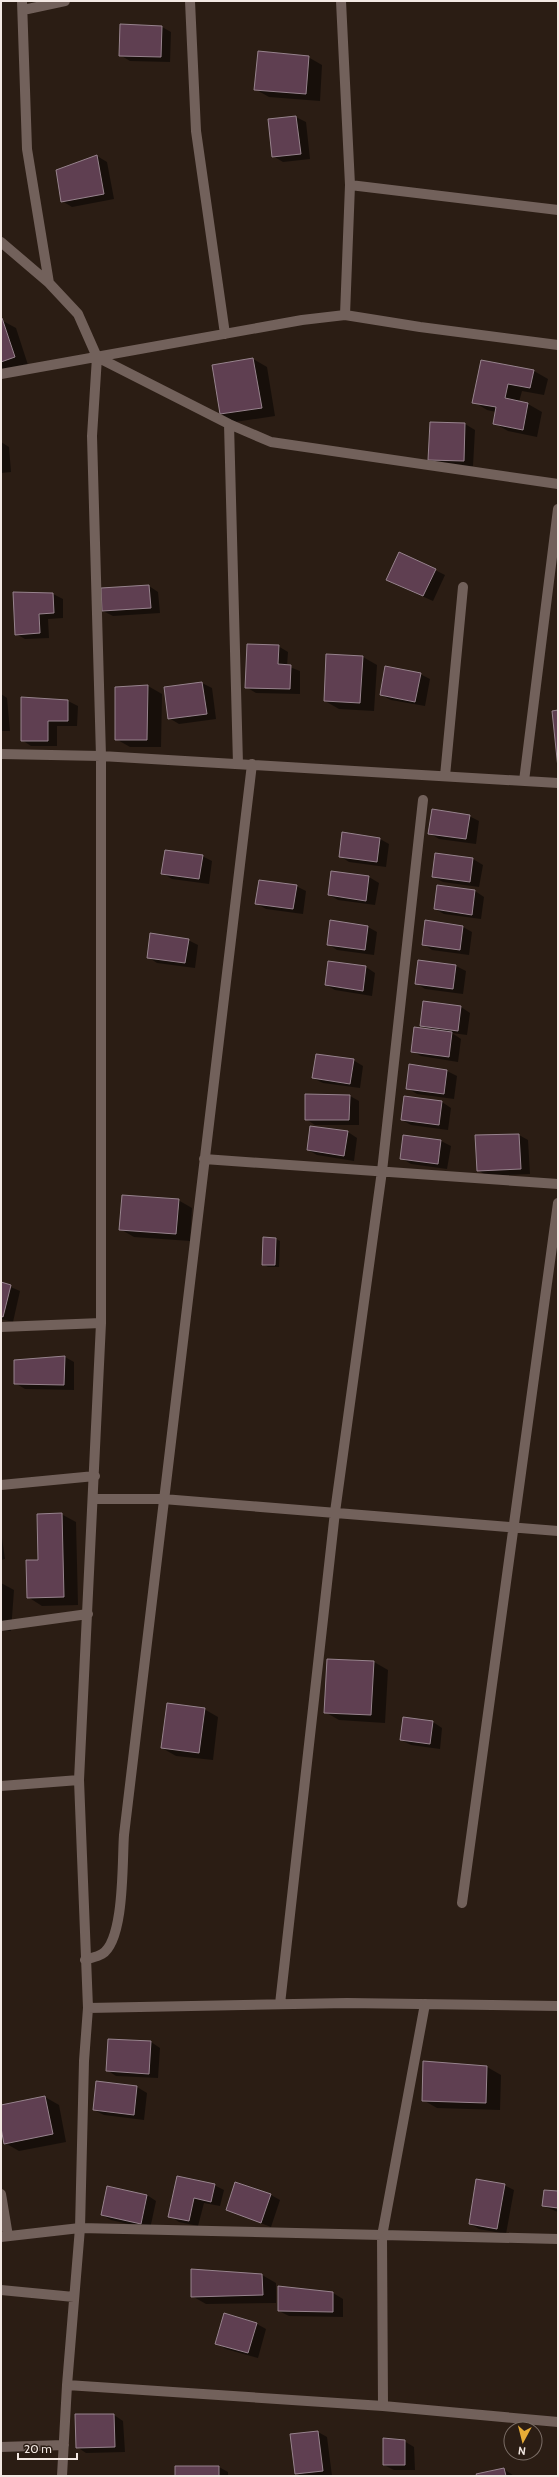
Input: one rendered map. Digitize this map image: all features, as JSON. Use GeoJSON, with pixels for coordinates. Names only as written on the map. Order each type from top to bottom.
{"type":"FeatureCollection","features":[{"type":"Feature","properties":{"kind":"street"},"geometry":{"type":"LineString","coordinates":[[49,283],[26,149],[23,5],[65,1]]}},
{"type":"Feature","properties":{"kind":"street"},"geometry":{"type":"LineString","coordinates":[[190,1],[196,131],[225,334]]}},
{"type":"Feature","properties":{"kind":"street"},"geometry":{"type":"LineString","coordinates":[[342,1],[350,185],[345,315]]}},
{"type":"Feature","properties":{"kind":"street"},"geometry":{"type":"LineString","coordinates":[[350,185],[558,210]]}},
{"type":"Feature","properties":{"kind":"street"},"geometry":{"type":"LineString","coordinates":[[1,242],[49,283],[78,314],[97,357],[92,436],[101,756],[101,1323],[94,1499],[79,1780],[88,2008],[84,2061],[80,2228],[67,2385],[62,2476]]}},
{"type":"Feature","properties":{"kind":"street"},"geometry":{"type":"LineString","coordinates":[[1,374],[225,334],[345,315],[420,327],[558,345]]}},
{"type":"Feature","properties":{"kind":"street"},"geometry":{"type":"LineString","coordinates":[[97,357],[229,424],[271,442],[558,484]]}},
{"type":"Feature","properties":{"kind":"street"},"geometry":{"type":"LineString","coordinates":[[229,424],[238,764]]}},
{"type":"Feature","properties":{"kind":"street"},"geometry":{"type":"LineString","coordinates":[[524,781],[558,509]]}},
{"type":"Feature","properties":{"kind":"street"},"geometry":{"type":"LineString","coordinates":[[445,776],[464,587]]}},
{"type":"Feature","properties":{"kind":"street"},"geometry":{"type":"LineString","coordinates":[[1,754],[101,756],[558,783]]}},
{"type":"Feature","properties":{"kind":"street"},"geometry":{"type":"LineString","coordinates":[[85,1960],[103,1954],[113,1940],[117,1924],[124,1835],[252,764]]}},
{"type":"Feature","properties":{"kind":"street"},"geometry":{"type":"LineString","coordinates":[[280,2004],[335,1512],[382,1172],[423,800]]}},
{"type":"Feature","properties":{"kind":"street"},"geometry":{"type":"LineString","coordinates":[[204,1159],[558,1184]]}},
{"type":"Feature","properties":{"kind":"street"},"geometry":{"type":"LineString","coordinates":[[462,1903],[558,1203]]}},
{"type":"Feature","properties":{"kind":"street"},"geometry":{"type":"LineString","coordinates":[[1,1327],[101,1323]]}},
{"type":"Feature","properties":{"kind":"street"},"geometry":{"type":"LineString","coordinates":[[1,1485],[95,1476]]}},
{"type":"Feature","properties":{"kind":"street"},"geometry":{"type":"LineString","coordinates":[[94,1499],[164,1499],[558,1531]]}},
{"type":"Feature","properties":{"kind":"street"},"geometry":{"type":"LineString","coordinates":[[1,1626],[88,1614]]}},
{"type":"Feature","properties":{"kind":"street"},"geometry":{"type":"LineString","coordinates":[[1,1786],[79,1780]]}},
{"type":"Feature","properties":{"kind":"street"},"geometry":{"type":"LineString","coordinates":[[88,2008],[280,2004],[558,2006]]}},
{"type":"Feature","properties":{"kind":"street"},"geometry":{"type":"LineString","coordinates":[[383,2406],[382,2236],[426,2004]]}},
{"type":"Feature","properties":{"kind":"street"},"geometry":{"type":"LineString","coordinates":[[1,2194],[4,2236],[80,2228],[558,2239]]}},
{"type":"Feature","properties":{"kind":"street"},"geometry":{"type":"LineString","coordinates":[[1,2290],[74,2297]]}},
{"type":"Feature","properties":{"kind":"street"},"geometry":{"type":"LineString","coordinates":[[67,2385],[383,2406],[558,2422]]}},
{"type":"Feature","properties":{"kind":"street"},"geometry":{"type":"LineString","coordinates":[[1,2447],[64,2445]]}},
{"type":"Feature","properties":{"kind":"building"},"geometry":{"type":"Polygon","coordinates":[[[120,24],[162,26],[161,57],[119,56],[120,24]]]}},
{"type":"Feature","properties":{"kind":"building"},"geometry":{"type":"Polygon","coordinates":[[[258,51],[309,56],[306,94],[254,90],[258,51]]]}},
{"type":"Feature","properties":{"kind":"building"},"geometry":{"type":"Polygon","coordinates":[[[296,116],[301,154],[272,157],[268,119],[296,116]]]}},
{"type":"Feature","properties":{"kind":"building"},"geometry":{"type":"Polygon","coordinates":[[[97,155],[104,194],[61,202],[56,170],[97,155]]]}},
{"type":"Feature","properties":{"kind":"building"},"geometry":{"type":"Polygon","coordinates":[[[2,318],[15,357],[1,362],[1,319],[2,318]]]}},
{"type":"Feature","properties":{"kind":"building"},"geometry":{"type":"Polygon","coordinates":[[[253,358],[262,408],[220,414],[212,365],[253,358]]]}},
{"type":"Feature","properties":{"kind":"building"},"geometry":{"type":"Polygon","coordinates":[[[481,360],[534,370],[530,388],[508,384],[505,398],[528,403],[523,430],[493,424],[496,407],[472,403],[481,360]]]}},
{"type":"Feature","properties":{"kind":"building"},"geometry":{"type":"Polygon","coordinates":[[[430,422],[465,423],[464,461],[428,460],[430,422]]]}},
{"type":"Feature","properties":{"kind":"building"},"geometry":{"type":"Polygon","coordinates":[[[399,552],[436,569],[423,596],[386,580],[399,552]]]}},
{"type":"Feature","properties":{"kind":"building"},"geometry":{"type":"Polygon","coordinates":[[[149,585],[151,608],[102,611],[101,588],[149,585]]]}},
{"type":"Feature","properties":{"kind":"building"},"geometry":{"type":"Polygon","coordinates":[[[13,592],[53,593],[54,613],[39,614],[40,633],[15,635],[13,592]]]}},
{"type":"Feature","properties":{"kind":"building"},"geometry":{"type":"Polygon","coordinates":[[[247,644],[279,645],[278,664],[291,665],[290,689],[245,688],[247,644]]]}},
{"type":"Feature","properties":{"kind":"building"},"geometry":{"type":"Polygon","coordinates":[[[326,654],[363,656],[360,703],[324,701],[326,654]]]}},
{"type":"Feature","properties":{"kind":"building"},"geometry":{"type":"Polygon","coordinates":[[[385,666],[421,673],[415,702],[380,695],[385,666]]]}},
{"type":"Feature","properties":{"kind":"building"},"geometry":{"type":"Polygon","coordinates":[[[202,682],[207,714],[168,719],[164,687],[202,682]]]}},
{"type":"Feature","properties":{"kind":"building"},"geometry":{"type":"Polygon","coordinates":[[[148,685],[147,740],[115,740],[115,687],[148,685]]]}},
{"type":"Feature","properties":{"kind":"building"},"geometry":{"type":"Polygon","coordinates":[[[21,697],[68,700],[68,721],[48,721],[48,741],[21,741],[21,697]]]}},
{"type":"Feature","properties":{"kind":"building"},"geometry":{"type":"Polygon","coordinates":[[[558,710],[558,768],[552,711],[558,710]]]}},
{"type":"Feature","properties":{"kind":"building"},"geometry":{"type":"Polygon","coordinates":[[[432,809],[470,815],[466,839],[428,834],[432,809]]]}},
{"type":"Feature","properties":{"kind":"building"},"geometry":{"type":"Polygon","coordinates":[[[342,832],[380,838],[377,862],[339,857],[342,832]]]}},
{"type":"Feature","properties":{"kind":"building"},"geometry":{"type":"Polygon","coordinates":[[[165,850],[203,855],[199,879],[161,874],[165,850]]]}},
{"type":"Feature","properties":{"kind":"building"},"geometry":{"type":"Polygon","coordinates":[[[435,853],[473,858],[470,882],[432,877],[435,853]]]}},
{"type":"Feature","properties":{"kind":"building"},"geometry":{"type":"Polygon","coordinates":[[[331,871],[369,876],[366,901],[328,895],[331,871]]]}},
{"type":"Feature","properties":{"kind":"building"},"geometry":{"type":"Polygon","coordinates":[[[259,880],[297,885],[293,909],[255,904],[259,880]]]}},
{"type":"Feature","properties":{"kind":"building"},"geometry":{"type":"Polygon","coordinates":[[[437,885],[475,890],[472,915],[434,909],[437,885]]]}},
{"type":"Feature","properties":{"kind":"building"},"geometry":{"type":"Polygon","coordinates":[[[330,920],[368,926],[365,950],[327,945],[330,920]]]}},
{"type":"Feature","properties":{"kind":"building"},"geometry":{"type":"Polygon","coordinates":[[[425,920],[463,926],[460,950],[422,945],[425,920]]]}},
{"type":"Feature","properties":{"kind":"building"},"geometry":{"type":"Polygon","coordinates":[[[150,933],[189,939],[185,963],[147,958],[150,933]]]}},
{"type":"Feature","properties":{"kind":"building"},"geometry":{"type":"Polygon","coordinates":[[[418,960],[456,965],[453,989],[415,984],[418,960]]]}},
{"type":"Feature","properties":{"kind":"building"},"geometry":{"type":"Polygon","coordinates":[[[328,961],[366,966],[363,991],[325,985],[328,961]]]}},
{"type":"Feature","properties":{"kind":"building"},"geometry":{"type":"Polygon","coordinates":[[[423,1001],[461,1006],[458,1031],[420,1026],[423,1001]]]}},
{"type":"Feature","properties":{"kind":"building"},"geometry":{"type":"Polygon","coordinates":[[[414,1027],[452,1032],[449,1057],[411,1052],[414,1027]]]}},
{"type":"Feature","properties":{"kind":"building"},"geometry":{"type":"Polygon","coordinates":[[[316,1054],[354,1059],[350,1084],[312,1078],[316,1054]]]}},
{"type":"Feature","properties":{"kind":"building"},"geometry":{"type":"Polygon","coordinates":[[[409,1064],[447,1070],[444,1094],[406,1089],[409,1064]]]}},
{"type":"Feature","properties":{"kind":"building"},"geometry":{"type":"Polygon","coordinates":[[[305,1094],[350,1095],[349,1120],[305,1120],[305,1094]]]}},
{"type":"Feature","properties":{"kind":"building"},"geometry":{"type":"Polygon","coordinates":[[[404,1096],[442,1101],[439,1125],[401,1120],[404,1096]]]}},
{"type":"Feature","properties":{"kind":"building"},"geometry":{"type":"Polygon","coordinates":[[[310,1126],[348,1131],[344,1156],[307,1150],[310,1126]]]}},
{"type":"Feature","properties":{"kind":"building"},"geometry":{"type":"Polygon","coordinates":[[[519,1134],[521,1169],[477,1171],[475,1135],[519,1134]]]}},
{"type":"Feature","properties":{"kind":"building"},"geometry":{"type":"Polygon","coordinates":[[[403,1135],[441,1140],[438,1164],[400,1159],[403,1135]]]}},
{"type":"Feature","properties":{"kind":"building"},"geometry":{"type":"Polygon","coordinates":[[[122,1195],[179,1199],[176,1234],[119,1230],[122,1195]]]}},
{"type":"Feature","properties":{"kind":"building"},"geometry":{"type":"Polygon","coordinates":[[[263,1237],[276,1238],[275,1265],[262,1265],[263,1237]]]}},
{"type":"Feature","properties":{"kind":"building"},"geometry":{"type":"Polygon","coordinates":[[[1,1282],[11,1285],[3,1317],[1,1316],[1,1282]]]}},
{"type":"Feature","properties":{"kind":"building"},"geometry":{"type":"Polygon","coordinates":[[[65,1356],[64,1385],[14,1384],[14,1360],[65,1356]]]}},
{"type":"Feature","properties":{"kind":"building"},"geometry":{"type":"Polygon","coordinates":[[[62,1513],[64,1597],[27,1598],[26,1560],[38,1560],[37,1514],[62,1513]]]}},
{"type":"Feature","properties":{"kind":"building"},"geometry":{"type":"Polygon","coordinates":[[[327,1659],[374,1661],[371,1715],[324,1713],[327,1659]]]}},
{"type":"Feature","properties":{"kind":"building"},"geometry":{"type":"Polygon","coordinates":[[[167,1703],[205,1708],[199,1753],[161,1748],[167,1703]]]}},
{"type":"Feature","properties":{"kind":"building"},"geometry":{"type":"Polygon","coordinates":[[[403,1717],[433,1721],[430,1744],[400,1740],[403,1717]]]}},
{"type":"Feature","properties":{"kind":"building"},"geometry":{"type":"Polygon","coordinates":[[[108,2039],[151,2041],[149,2074],[106,2071],[108,2039]]]}},
{"type":"Feature","properties":{"kind":"building"},"geometry":{"type":"Polygon","coordinates":[[[423,2061],[487,2066],[486,2103],[422,2101],[423,2061]]]}},
{"type":"Feature","properties":{"kind":"building"},"geometry":{"type":"Polygon","coordinates":[[[96,2081],[137,2086],[134,2115],[93,2110],[96,2081]]]}},
{"type":"Feature","properties":{"kind":"building"},"geometry":{"type":"Polygon","coordinates":[[[45,2096],[53,2134],[4,2144],[1,2128],[1,2105],[45,2096]]]}},
{"type":"Feature","properties":{"kind":"building"},"geometry":{"type":"Polygon","coordinates":[[[177,2176],[215,2184],[211,2202],[194,2198],[189,2221],[168,2217],[177,2176]]]}},
{"type":"Feature","properties":{"kind":"building"},"geometry":{"type":"Polygon","coordinates":[[[476,2179],[505,2184],[497,2229],[469,2224],[476,2179]]]}},
{"type":"Feature","properties":{"kind":"building"},"geometry":{"type":"Polygon","coordinates":[[[235,2182],[271,2194],[261,2223],[226,2210],[235,2182]]]}},
{"type":"Feature","properties":{"kind":"building"},"geometry":{"type":"Polygon","coordinates":[[[107,2186],[147,2195],[141,2224],[101,2215],[107,2186]]]}},
{"type":"Feature","properties":{"kind":"building"},"geometry":{"type":"Polygon","coordinates":[[[544,2190],[558,2191],[558,2208],[542,2206],[544,2190]]]}},
{"type":"Feature","properties":{"kind":"building"},"geometry":{"type":"Polygon","coordinates":[[[191,2269],[262,2274],[263,2295],[191,2297],[191,2269]]]}},
{"type":"Feature","properties":{"kind":"building"},"geometry":{"type":"Polygon","coordinates":[[[278,2286],[333,2292],[333,2312],[278,2311],[278,2286]]]}},
{"type":"Feature","properties":{"kind":"building"},"geometry":{"type":"Polygon","coordinates":[[[224,2313],[257,2323],[248,2353],[215,2344],[224,2313]]]}},
{"type":"Feature","properties":{"kind":"building"},"geometry":{"type":"Polygon","coordinates":[[[75,2414],[114,2414],[115,2447],[76,2448],[75,2414]]]}},
{"type":"Feature","properties":{"kind":"building"},"geometry":{"type":"Polygon","coordinates":[[[318,2431],[323,2471],[295,2474],[290,2434],[318,2431]]]}},
{"type":"Feature","properties":{"kind":"building"},"geometry":{"type":"Polygon","coordinates":[[[383,2438],[405,2440],[405,2465],[383,2465],[383,2438]]]}},
{"type":"Feature","properties":{"kind":"building"},"geometry":{"type":"Polygon","coordinates":[[[175,2466],[219,2466],[219,2476],[175,2476],[175,2466]]]}},
{"type":"Feature","properties":{"kind":"building"},"geometry":{"type":"Polygon","coordinates":[[[504,2468],[506,2476],[477,2476],[476,2474],[504,2468]]]}}]}
